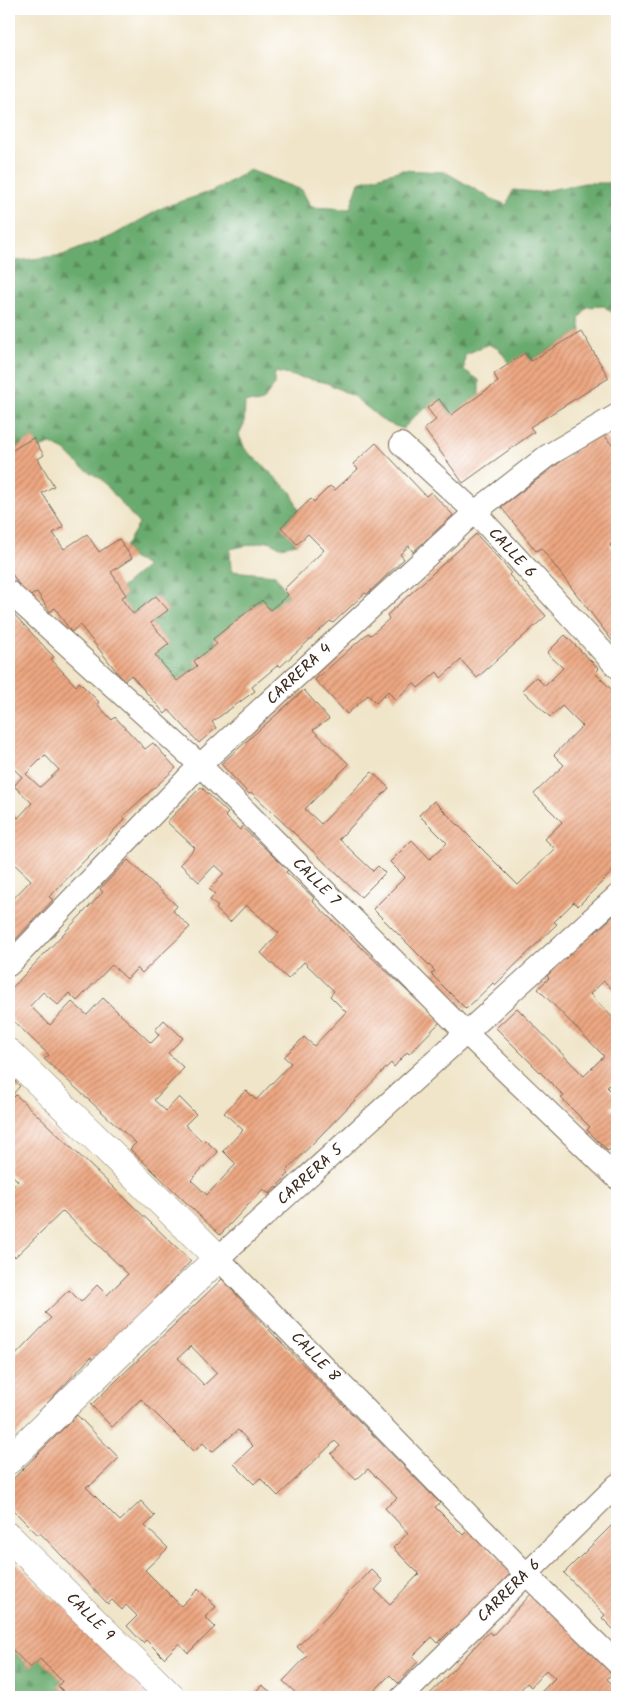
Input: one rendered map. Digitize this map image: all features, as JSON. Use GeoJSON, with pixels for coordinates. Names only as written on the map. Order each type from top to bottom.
{"type":"FeatureCollection","features":[{"type":"Feature","properties":{"kind":"street","name":"CARRERA 4"},"geometry":{"type":"LineString","coordinates":[[9,965],[200,765],[475,512],[548,456],[617,415]]}},
{"type":"Feature","properties":{"kind":"street","name":"CALLE 6"},"geometry":{"type":"LineString","coordinates":[[401,444],[475,512],[617,667]]}},
{"type":"Feature","properties":{"kind":"street","name":"CALLE 7"},"geometry":{"type":"LineString","coordinates":[[9,592],[200,765],[466,1033],[617,1178]]}},
{"type":"Feature","properties":{"kind":"street","name":"CARRERA 5"},"geometry":{"type":"LineString","coordinates":[[9,1460],[218,1258],[617,896]]}},
{"type":"Feature","properties":{"kind":"street","name":"CALLE 8"},"geometry":{"type":"LineString","coordinates":[[9,1053],[218,1258],[526,1574],[617,1663]]}},
{"type":"Feature","properties":{"kind":"street","name":"CARRERA 6"},"geometry":{"type":"LineString","coordinates":[[402,1697],[617,1485]]}},
{"type":"Feature","properties":{"kind":"street","name":"CALLE 9"},"geometry":{"type":"LineString","coordinates":[[9,1536],[171,1697]]}},
{"type":"Feature","properties":{"kind":"green space"},"geometry":{"type":"Polygon","coordinates":[[[250,170],[302,190],[311,207],[350,209],[359,182],[401,170],[445,172],[492,199],[507,205],[513,190],[538,192],[585,183],[608,183],[617,174],[617,317],[604,306],[587,307],[579,319],[581,331],[531,361],[525,353],[510,364],[499,349],[488,344],[465,355],[464,370],[479,380],[479,396],[451,415],[439,399],[415,416],[403,429],[385,422],[353,396],[327,383],[275,372],[274,386],[261,403],[245,402],[244,425],[239,435],[245,449],[291,492],[299,510],[281,527],[297,544],[280,547],[269,541],[230,549],[231,571],[275,575],[288,595],[270,610],[261,600],[213,639],[217,644],[194,661],[197,666],[177,681],[155,655],[169,644],[151,623],[168,610],[156,596],[133,614],[121,598],[126,595],[121,588],[147,566],[132,558],[125,547],[139,524],[101,479],[80,466],[65,451],[51,444],[39,448],[33,438],[9,452],[9,262],[63,255],[112,236],[164,207],[213,191],[250,170]]]}},
{"type":"Feature","properties":{"kind":"green space"},"geometry":{"type":"Polygon","coordinates":[[[9,1646],[30,1668],[40,1659],[62,1681],[58,1686],[69,1697],[9,1697],[9,1646]]]}},
{"type":"Feature","properties":{"kind":"building"},"geometry":{"type":"Polygon","coordinates":[[[581,331],[609,378],[530,427],[534,432],[463,483],[424,429],[436,420],[427,408],[439,399],[451,415],[498,382],[494,374],[525,353],[531,361],[581,331]]]}},
{"type":"Feature","properties":{"kind":"building"},"geometry":{"type":"Polygon","coordinates":[[[601,431],[612,445],[617,441],[617,540],[610,545],[617,554],[617,583],[614,585],[617,589],[617,647],[541,548],[536,551],[501,507],[601,431]]]}},
{"type":"Feature","properties":{"kind":"building"},"geometry":{"type":"Polygon","coordinates":[[[33,438],[44,455],[38,459],[54,486],[42,493],[64,527],[53,533],[64,549],[87,534],[99,552],[119,539],[132,558],[111,572],[126,595],[121,598],[133,614],[156,596],[168,610],[151,623],[169,644],[155,655],[177,681],[197,666],[194,661],[217,644],[213,639],[262,600],[270,610],[288,595],[284,589],[324,550],[308,534],[297,544],[281,527],[311,499],[314,502],[330,486],[335,490],[358,469],[353,464],[376,443],[426,496],[431,492],[453,515],[413,552],[409,546],[400,554],[404,559],[367,594],[365,593],[333,623],[330,621],[280,667],[278,665],[252,687],[255,691],[212,722],[216,728],[199,743],[169,710],[165,714],[131,675],[124,681],[80,625],[71,632],[55,608],[50,612],[37,592],[27,598],[9,569],[9,452],[33,438]]]}},
{"type":"Feature","properties":{"kind":"building"},"geometry":{"type":"Polygon","coordinates":[[[476,534],[511,572],[509,575],[546,616],[477,678],[461,660],[441,678],[437,672],[418,688],[414,683],[395,700],[388,691],[376,703],[368,695],[347,714],[315,680],[368,633],[371,635],[389,619],[387,615],[476,534]]]}},
{"type":"Feature","properties":{"kind":"building"},"geometry":{"type":"Polygon","coordinates":[[[9,609],[54,657],[51,659],[76,686],[79,682],[99,702],[97,704],[112,720],[115,717],[145,749],[153,743],[176,768],[123,816],[125,819],[49,897],[53,900],[9,946],[9,896],[12,900],[31,880],[9,859],[9,810],[18,818],[32,803],[14,786],[22,777],[9,764],[9,609]],[[45,755],[26,774],[40,787],[59,770],[45,755]]]}},
{"type":"Feature","properties":{"kind":"building"},"geometry":{"type":"Polygon","coordinates":[[[565,635],[599,669],[595,673],[617,695],[617,867],[578,906],[574,902],[554,922],[557,924],[495,985],[493,983],[466,1009],[431,974],[435,971],[373,909],[405,877],[390,862],[412,840],[430,859],[447,843],[419,815],[434,801],[518,885],[555,849],[545,839],[562,822],[534,794],[564,765],[554,755],[582,726],[562,706],[550,717],[522,690],[536,677],[545,686],[563,668],[547,653],[565,635]]]}},
{"type":"Feature","properties":{"kind":"building"},"geometry":{"type":"Polygon","coordinates":[[[304,690],[329,719],[313,730],[349,764],[305,809],[321,824],[372,772],[389,788],[339,839],[373,871],[378,866],[385,873],[361,897],[252,793],[249,794],[221,764],[304,690]]]}},
{"type":"Feature","properties":{"kind":"building"},"geometry":{"type":"Polygon","coordinates":[[[201,787],[228,813],[225,816],[240,830],[242,827],[288,870],[286,872],[314,898],[312,901],[440,1022],[409,1054],[407,1052],[394,1067],[391,1063],[286,1171],[289,1174],[269,1194],[263,1189],[220,1235],[130,1149],[136,1143],[44,1059],[49,1055],[9,1017],[9,991],[103,892],[100,889],[128,860],[177,906],[173,911],[190,927],[142,973],[137,968],[127,979],[112,965],[77,1001],[69,993],[58,1005],[43,992],[30,1006],[50,1025],[72,1002],[87,1015],[103,998],[151,1043],[159,1035],[155,1030],[164,1020],[183,1038],[168,1053],[184,1068],[154,1100],[166,1111],[179,1097],[196,1114],[185,1125],[203,1142],[205,1140],[218,1152],[191,1180],[207,1195],[236,1164],[223,1151],[243,1130],[224,1113],[246,1090],[256,1100],[291,1063],[284,1057],[304,1037],[314,1046],[346,1012],[330,996],[334,991],[304,962],[288,979],[261,953],[279,933],[246,905],[230,922],[216,909],[218,907],[210,900],[215,894],[209,889],[224,873],[215,865],[199,882],[180,864],[195,848],[167,822],[201,787]]]}},
{"type":"Feature","properties":{"kind":"building"},"geometry":{"type":"Polygon","coordinates":[[[613,916],[617,920],[617,994],[604,981],[590,994],[617,1022],[617,1078],[607,1087],[617,1097],[617,1100],[610,1108],[617,1115],[617,1142],[608,1151],[587,1130],[590,1127],[561,1098],[564,1096],[496,1028],[517,1008],[584,1076],[604,1056],[538,989],[549,978],[547,976],[592,931],[595,933],[613,916]]]}},
{"type":"Feature","properties":{"kind":"building"},"geometry":{"type":"Polygon","coordinates":[[[9,1076],[20,1086],[12,1095],[14,1097],[16,1095],[191,1261],[96,1361],[91,1357],[9,1443],[9,1362],[51,1318],[45,1313],[69,1290],[81,1302],[97,1285],[107,1295],[128,1274],[63,1211],[15,1257],[9,1251],[9,1191],[18,1181],[9,1172],[9,1076]]]}},
{"type":"Feature","properties":{"kind":"building"},"geometry":{"type":"Polygon","coordinates":[[[222,1279],[265,1326],[440,1503],[435,1507],[463,1535],[469,1529],[515,1576],[456,1634],[451,1630],[438,1643],[432,1637],[412,1657],[418,1662],[398,1683],[390,1675],[368,1697],[300,1697],[283,1681],[307,1656],[297,1647],[371,1569],[383,1581],[375,1590],[390,1604],[419,1574],[393,1548],[408,1533],[385,1508],[397,1498],[368,1469],[356,1480],[331,1454],[340,1446],[335,1441],[278,1496],[260,1478],[254,1484],[234,1464],[253,1446],[238,1430],[212,1452],[203,1443],[194,1452],[141,1399],[112,1427],[91,1405],[222,1279]],[[191,1346],[178,1358],[204,1385],[217,1373],[191,1346]]]}},
{"type":"Feature","properties":{"kind":"building"},"geometry":{"type":"Polygon","coordinates":[[[77,1415],[119,1458],[90,1486],[86,1487],[120,1521],[141,1501],[155,1516],[145,1526],[168,1548],[145,1570],[181,1606],[198,1589],[216,1607],[205,1617],[215,1627],[188,1653],[179,1643],[164,1658],[146,1640],[143,1643],[127,1626],[137,1616],[126,1605],[122,1610],[112,1600],[108,1604],[40,1533],[38,1535],[9,1506],[9,1483],[77,1415]]]}},
{"type":"Feature","properties":{"kind":"building"},"geometry":{"type":"Polygon","coordinates":[[[617,1520],[617,1633],[602,1618],[605,1615],[564,1573],[617,1520]]]}},
{"type":"Feature","properties":{"kind":"building"},"geometry":{"type":"Polygon","coordinates":[[[9,1555],[55,1602],[57,1599],[151,1697],[69,1697],[58,1686],[62,1681],[40,1659],[30,1668],[9,1646],[9,1555]]]}},
{"type":"Feature","properties":{"kind":"building"},"geometry":{"type":"Polygon","coordinates":[[[532,1593],[615,1670],[607,1679],[617,1689],[617,1697],[536,1697],[555,1678],[546,1670],[531,1687],[527,1683],[514,1697],[427,1697],[489,1632],[493,1635],[532,1593]]]}},
{"type":"Feature","properties":{"kind":"building"},"geometry":{"type":"Polygon","coordinates":[[[262,1685],[277,1697],[251,1697],[262,1685]]]}}]}
